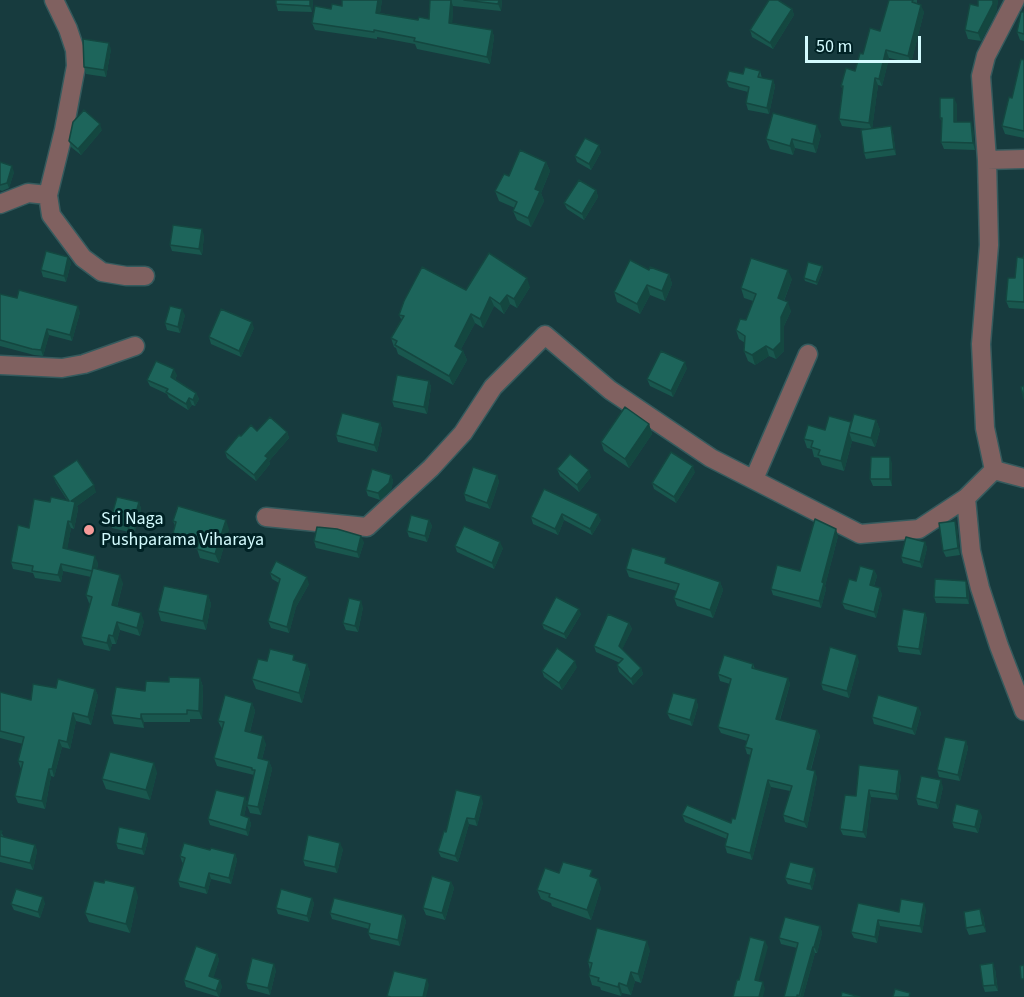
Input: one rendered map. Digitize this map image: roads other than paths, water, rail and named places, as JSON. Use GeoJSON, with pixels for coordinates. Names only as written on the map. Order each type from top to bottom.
{"type":"FeatureCollection","features":[{"type":"Feature","properties":{"kind":"street"},"geometry":{"type":"LineString","coordinates":[[54,0],[71,39],[76,66],[64,130],[48,195],[51,215],[83,258],[102,272],[145,276]]}},
{"type":"Feature","properties":{"kind":"street"},"geometry":{"type":"LineString","coordinates":[[994,470],[985,428],[981,344],[990,245],[981,76],[986,56],[1015,0]]}},
{"type":"Feature","properties":{"kind":"street"},"geometry":{"type":"LineString","coordinates":[[987,160],[1024,159]]}},
{"type":"Feature","properties":{"kind":"street"},"geometry":{"type":"LineString","coordinates":[[0,204],[28,193],[48,195]]}},
{"type":"Feature","properties":{"kind":"street"},"geometry":{"type":"LineString","coordinates":[[266,518],[367,527],[431,468],[463,433],[493,387],[545,334],[610,390],[711,458],[860,534],[919,529],[966,498],[994,470]]}},
{"type":"Feature","properties":{"kind":"street"},"geometry":{"type":"LineString","coordinates":[[0,366],[63,368],[84,364],[135,346]]}},
{"type":"Feature","properties":{"kind":"street"},"geometry":{"type":"LineString","coordinates":[[754,479],[808,354]]}},
{"type":"Feature","properties":{"kind":"street"},"geometry":{"type":"LineString","coordinates":[[994,470],[1024,478]]}},
{"type":"Feature","properties":{"kind":"street"},"geometry":{"type":"LineString","coordinates":[[966,498],[971,551],[980,588],[1024,711]]}},
{"type":"Feature","properties":{"kind":"place","name":"Sri Naga Pushparama Viharaya"},"geometry":{"type":"Point","coordinates":[89,530]}}]}
